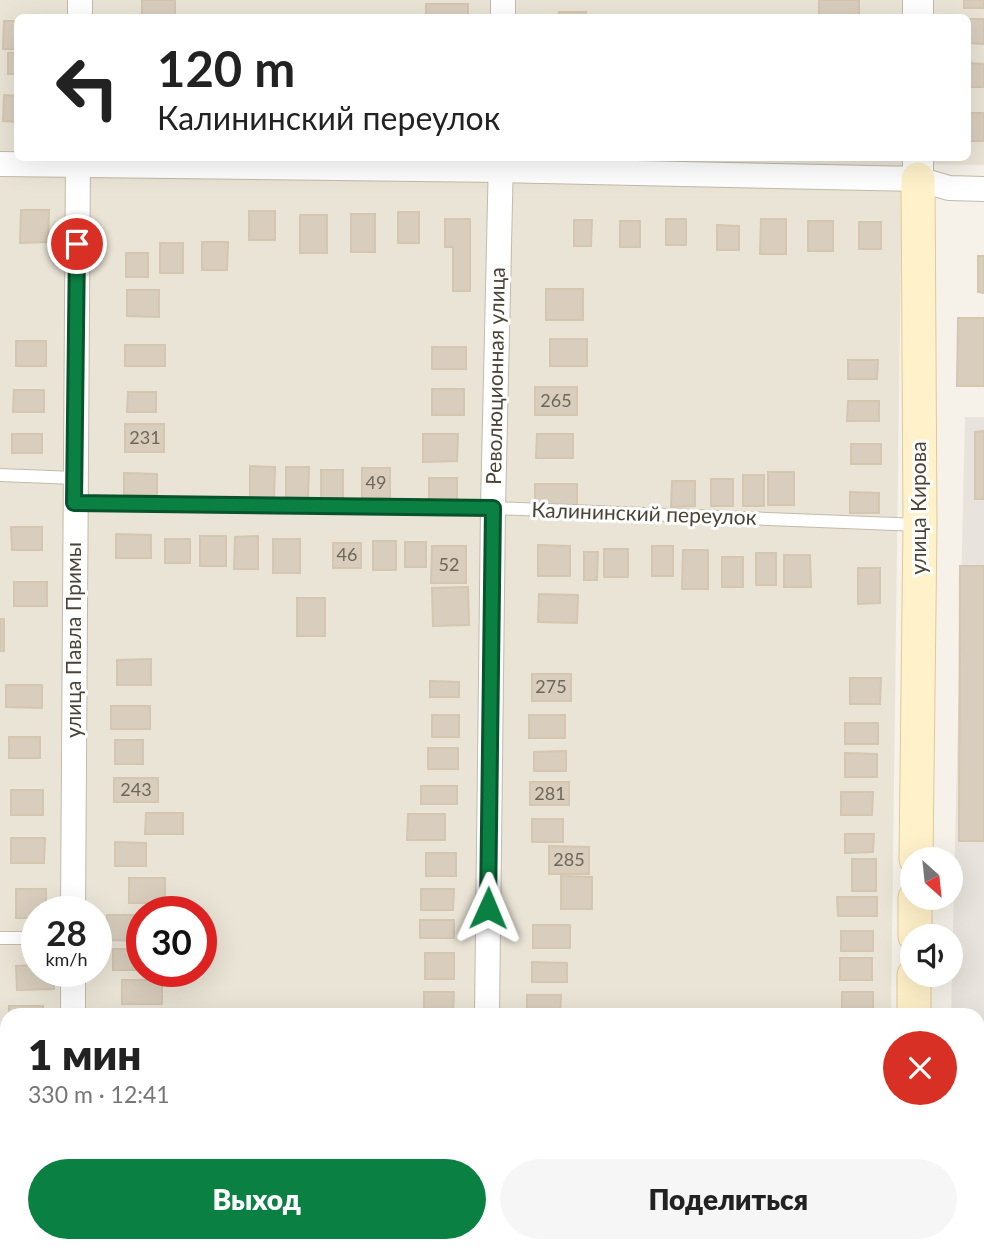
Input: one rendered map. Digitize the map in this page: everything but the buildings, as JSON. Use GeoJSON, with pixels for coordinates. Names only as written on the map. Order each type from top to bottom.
{"type":"FeatureCollection","features":[{"type":"Feature","properties":{"kind":"main road","name":"улица Кирова"},"geometry":{"type":"LineString","coordinates":[[916,847],[920,525],[918,168]]}},
{"type":"Feature","properties":{"kind":"main road"},"geometry":{"type":"LineString","coordinates":[[914,987],[914,1008]]}},
{"type":"Feature","properties":{"kind":"street"},"geometry":{"type":"LineString","coordinates":[[0,164],[78,161],[918,168],[949,188],[984,189]]}},
{"type":"Feature","properties":{"kind":"street","name":"улица Павла Примы"},"geometry":{"type":"LineString","coordinates":[[73,896],[78,161]]}},
{"type":"Feature","properties":{"kind":"street","name":"Революционная улица"},"geometry":{"type":"LineString","coordinates":[[487,1008],[493,508],[501,164]]}},
{"type":"Feature","properties":{"kind":"street"},"geometry":{"type":"LineString","coordinates":[[73,987],[73,1008]]}},
{"type":"Feature","properties":{"kind":"lane"},"geometry":{"type":"LineString","coordinates":[[0,475],[75,478]]}},
{"type":"Feature","properties":{"kind":"lane","name":"Калининский переулок"},"geometry":{"type":"LineString","coordinates":[[74,503],[493,508],[920,525]]}},
{"type":"Feature","properties":{"kind":"lane"},"geometry":{"type":"LineString","coordinates":[[0,938],[21,937]]}},
{"type":"Feature","properties":{"kind":"shaded area"},"geometry":{"type":"Polygon","coordinates":[[[0,0],[984,0],[984,165],[902,164],[891,1008],[0,1008],[0,0]]]}},
{"type":"Feature","properties":{"kind":"shaded area"},"geometry":{"type":"Polygon","coordinates":[[[965,417],[984,417],[984,1008],[951,1008],[952,987],[963,987],[963,924],[953,924],[953,910],[963,910],[963,847],[955,847],[965,417]]]}},
{"type":"Feature","properties":{"kind":"route"},"geometry":{"type":"LineString","coordinates":[[77,244],[74,503],[493,508],[488,908]]}}]}
